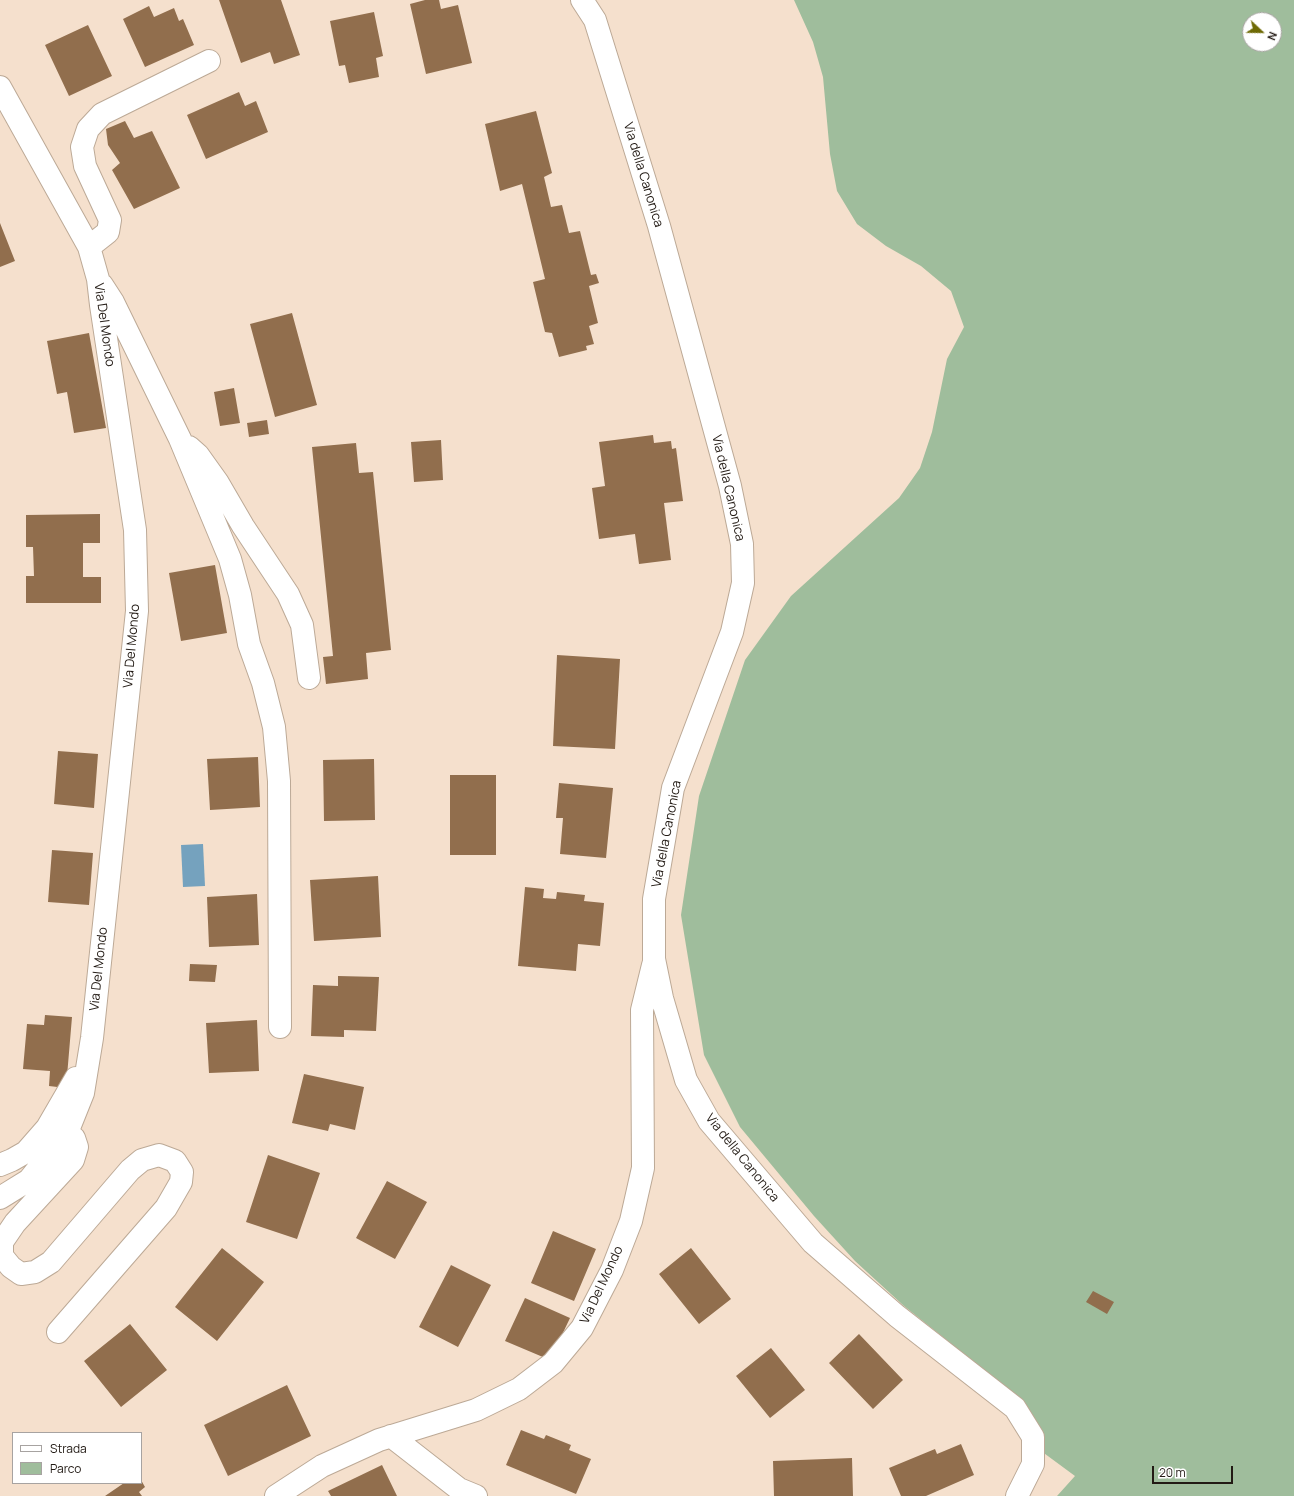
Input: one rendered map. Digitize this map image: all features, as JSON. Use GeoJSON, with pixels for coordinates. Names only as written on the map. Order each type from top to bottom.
{"type":"FeatureCollection","features":[{"type":"Feature","properties":{"kind":"street","name":"Via della Canonica"},"geometry":{"type":"LineString","coordinates":[[582,0],[595,20],[659,226],[730,486],[742,544],[743,583],[732,632],[673,788],[654,899],[654,958],[662,998],[686,1080],[709,1121],[813,1243],[897,1316],[1015,1408],[1033,1437],[1033,1464],[1021,1488],[1006,1496]]}},
{"type":"Feature","properties":{"kind":"street"},"geometry":{"type":"LineString","coordinates":[[89,247],[108,232],[110,220],[85,166],[82,146],[88,129],[102,114],[209,61]]}},
{"type":"Feature","properties":{"kind":"street","name":"Via Del Mondo"},"geometry":{"type":"LineString","coordinates":[[0,87],[89,247],[98,279],[135,530],[137,611],[92,1038],[83,1093],[67,1133],[30,1180],[0,1198]]}},
{"type":"Feature","properties":{"kind":"street"},"geometry":{"type":"LineString","coordinates":[[98,279],[113,302],[180,439],[230,559],[240,595],[249,644],[263,683],[274,727],[278,781],[280,1027]]}},
{"type":"Feature","properties":{"kind":"street"},"geometry":{"type":"LineString","coordinates":[[180,439],[198,455],[288,594],[302,625],[309,678]]}},
{"type":"Feature","properties":{"kind":"street","name":"Via Del Mondo"},"geometry":{"type":"LineString","coordinates":[[276,1496],[322,1466],[391,1436],[476,1410],[519,1389],[553,1363],[582,1328],[612,1270],[631,1221],[643,1168],[642,1010],[654,958]]}},
{"type":"Feature","properties":{"kind":"street"},"geometry":{"type":"LineString","coordinates":[[0,1165],[26,1152],[47,1128],[72,1087],[92,1038]]}},
{"type":"Feature","properties":{"kind":"street"},"geometry":{"type":"LineString","coordinates":[[58,1332],[166,1208],[181,1182],[182,1172],[175,1161],[159,1155],[142,1160],[130,1170],[51,1262],[34,1272],[21,1274],[10,1267],[2,1256],[2,1242],[15,1223],[73,1160],[77,1147],[74,1138],[67,1133]]}},
{"type":"Feature","properties":{"kind":"street"},"geometry":{"type":"LineString","coordinates":[[391,1436],[459,1489],[476,1496]]}},
{"type":"Feature","properties":{"kind":"green space"},"geometry":{"type":"Polygon","coordinates":[[[794,0],[1294,0],[1294,1496],[1057,1496],[1075,1476],[1037,1448],[1016,1404],[949,1342],[904,1306],[855,1261],[814,1216],[740,1127],[704,1055],[681,915],[699,796],[745,660],[791,596],[899,498],[920,468],[932,432],[947,359],[964,327],[951,291],[921,266],[886,246],[857,224],[837,191],[830,154],[823,77],[813,42],[794,0]]]}},
{"type":"Feature","properties":{"kind":"water"},"geometry":{"type":"Polygon","coordinates":[[[203,844],[205,886],[183,887],[181,845],[203,844]]]}},
{"type":"Feature","properties":{"kind":"building"},"geometry":{"type":"Polygon","coordinates":[[[219,0],[281,0],[300,55],[274,64],[270,52],[241,63],[219,0]]]}},
{"type":"Feature","properties":{"kind":"building"},"geometry":{"type":"Polygon","coordinates":[[[425,0],[439,0],[441,9],[458,5],[472,63],[426,74],[410,4],[425,0]]]}},
{"type":"Feature","properties":{"kind":"building"},"geometry":{"type":"Polygon","coordinates":[[[149,6],[154,17],[174,8],[179,21],[183,19],[194,45],[145,67],[123,19],[149,6]]]}},
{"type":"Feature","properties":{"kind":"building"},"geometry":{"type":"Polygon","coordinates":[[[374,12],[383,56],[376,58],[379,77],[349,83],[345,65],[339,66],[330,21],[374,12]]]}},
{"type":"Feature","properties":{"kind":"building"},"geometry":{"type":"Polygon","coordinates":[[[88,25],[112,76],[69,96],[45,45],[88,25]]]}},
{"type":"Feature","properties":{"kind":"building"},"geometry":{"type":"Polygon","coordinates":[[[239,92],[245,106],[256,101],[268,132],[206,159],[187,115],[239,92]]]}},
{"type":"Feature","properties":{"kind":"building"},"geometry":{"type":"Polygon","coordinates":[[[536,111],[552,173],[544,177],[551,207],[562,205],[569,233],[580,231],[591,275],[596,274],[599,283],[589,286],[598,323],[589,326],[594,344],[586,346],[587,350],[559,357],[552,333],[545,332],[533,282],[545,279],[522,184],[500,191],[485,124],[536,111]]]}},
{"type":"Feature","properties":{"kind":"building"},"geometry":{"type":"Polygon","coordinates":[[[125,121],[134,138],[152,131],[180,188],[134,209],[112,170],[120,163],[108,145],[106,129],[125,121]]]}},
{"type":"Feature","properties":{"kind":"building"},"geometry":{"type":"Polygon","coordinates":[[[0,223],[15,261],[0,267],[0,223]]]}},
{"type":"Feature","properties":{"kind":"building"},"geometry":{"type":"Polygon","coordinates":[[[292,313],[317,405],[275,417],[250,324],[292,313]]]}},
{"type":"Feature","properties":{"kind":"building"},"geometry":{"type":"Polygon","coordinates":[[[89,333],[106,428],[74,433],[67,392],[57,394],[47,341],[89,333]]]}},
{"type":"Feature","properties":{"kind":"building"},"geometry":{"type":"Polygon","coordinates":[[[234,388],[240,423],[220,426],[214,392],[234,388]]]}},
{"type":"Feature","properties":{"kind":"building"},"geometry":{"type":"Polygon","coordinates":[[[267,420],[269,434],[249,437],[247,423],[267,420]]]}},
{"type":"Feature","properties":{"kind":"building"},"geometry":{"type":"Polygon","coordinates":[[[653,435],[654,443],[671,441],[672,449],[676,448],[683,501],[664,503],[671,560],[639,564],[635,534],[599,539],[592,488],[605,486],[599,442],[653,435]]]}},
{"type":"Feature","properties":{"kind":"building"},"geometry":{"type":"Polygon","coordinates":[[[441,440],[443,480],[414,482],[411,442],[441,440]]]}},
{"type":"Feature","properties":{"kind":"building"},"geometry":{"type":"Polygon","coordinates":[[[356,443],[359,473],[373,472],[391,650],[366,653],[368,679],[326,684],[323,657],[333,656],[312,447],[356,443]]]}},
{"type":"Feature","properties":{"kind":"building"},"geometry":{"type":"Polygon","coordinates":[[[100,514],[100,543],[83,543],[83,577],[101,577],[101,603],[26,603],[26,576],[34,576],[33,547],[26,547],[26,515],[100,514]]]}},
{"type":"Feature","properties":{"kind":"building"},"geometry":{"type":"Polygon","coordinates":[[[215,565],[227,633],[181,641],[169,573],[215,565]]]}},
{"type":"Feature","properties":{"kind":"building"},"geometry":{"type":"Polygon","coordinates":[[[557,655],[620,659],[615,749],[553,746],[557,655]]]}},
{"type":"Feature","properties":{"kind":"building"},"geometry":{"type":"Polygon","coordinates":[[[58,751],[98,754],[94,808],[54,804],[58,751]]]}},
{"type":"Feature","properties":{"kind":"building"},"geometry":{"type":"Polygon","coordinates":[[[258,757],[260,807],[210,810],[207,759],[258,757]]]}},
{"type":"Feature","properties":{"kind":"building"},"geometry":{"type":"Polygon","coordinates":[[[374,759],[375,820],[324,821],[323,760],[374,759]]]}},
{"type":"Feature","properties":{"kind":"building"},"geometry":{"type":"Polygon","coordinates":[[[450,775],[496,775],[496,855],[450,855],[450,775]]]}},
{"type":"Feature","properties":{"kind":"building"},"geometry":{"type":"Polygon","coordinates":[[[559,783],[613,788],[606,858],[560,854],[563,818],[556,818],[559,783]]]}},
{"type":"Feature","properties":{"kind":"building"},"geometry":{"type":"Polygon","coordinates":[[[52,850],[93,853],[89,905],[48,902],[52,850]]]}},
{"type":"Feature","properties":{"kind":"building"},"geometry":{"type":"Polygon","coordinates":[[[378,876],[381,937],[314,941],[310,880],[378,876]]]}},
{"type":"Feature","properties":{"kind":"building"},"geometry":{"type":"Polygon","coordinates":[[[525,887],[544,889],[543,898],[556,899],[557,892],[585,895],[584,901],[604,903],[600,946],[578,944],[576,971],[518,966],[525,887]]]}},
{"type":"Feature","properties":{"kind":"building"},"geometry":{"type":"Polygon","coordinates":[[[257,894],[259,945],[209,947],[207,897],[257,894]]]}},
{"type":"Feature","properties":{"kind":"building"},"geometry":{"type":"Polygon","coordinates":[[[190,964],[217,965],[215,982],[189,981],[190,964]]]}},
{"type":"Feature","properties":{"kind":"building"},"geometry":{"type":"Polygon","coordinates":[[[338,976],[379,977],[376,1031],[344,1030],[344,1037],[311,1036],[313,985],[338,986],[338,976]]]}},
{"type":"Feature","properties":{"kind":"building"},"geometry":{"type":"Polygon","coordinates":[[[45,1015],[72,1017],[66,1088],[49,1086],[50,1071],[23,1069],[27,1024],[44,1025],[45,1015]]]}},
{"type":"Feature","properties":{"kind":"building"},"geometry":{"type":"Polygon","coordinates":[[[257,1020],[259,1071],[209,1073],[206,1023],[257,1020]]]}},
{"type":"Feature","properties":{"kind":"building"},"geometry":{"type":"Polygon","coordinates":[[[304,1074],[364,1087],[355,1130],[330,1124],[328,1131],[292,1123],[304,1074]]]}},
{"type":"Feature","properties":{"kind":"building"},"geometry":{"type":"Polygon","coordinates":[[[268,1155],[320,1173],[297,1239],[246,1222],[268,1155]]]}},
{"type":"Feature","properties":{"kind":"building"},"geometry":{"type":"Polygon","coordinates":[[[387,1181],[427,1202],[395,1259],[356,1238],[387,1181]]]}},
{"type":"Feature","properties":{"kind":"building"},"geometry":{"type":"Polygon","coordinates":[[[553,1231],[596,1249],[574,1301],[531,1283],[553,1231]]]}},
{"type":"Feature","properties":{"kind":"building"},"geometry":{"type":"Polygon","coordinates":[[[222,1248],[264,1282],[217,1341],[175,1307],[222,1248]]]}},
{"type":"Feature","properties":{"kind":"building"},"geometry":{"type":"Polygon","coordinates":[[[691,1248],[731,1299],[699,1324],[659,1274],[691,1248]]]}},
{"type":"Feature","properties":{"kind":"building"},"geometry":{"type":"Polygon","coordinates":[[[451,1265],[491,1285],[458,1347],[419,1327],[451,1265]]]}},
{"type":"Feature","properties":{"kind":"building"},"geometry":{"type":"Polygon","coordinates":[[[1093,1291],[1114,1302],[1107,1314],[1086,1302],[1093,1291]]]}},
{"type":"Feature","properties":{"kind":"building"},"geometry":{"type":"Polygon","coordinates":[[[525,1298],[570,1318],[550,1360],[505,1341],[525,1298]]]}},
{"type":"Feature","properties":{"kind":"building"},"geometry":{"type":"Polygon","coordinates":[[[130,1324],[167,1370],[121,1407],[84,1361],[130,1324]]]}},
{"type":"Feature","properties":{"kind":"building"},"geometry":{"type":"Polygon","coordinates":[[[859,1334],[903,1380],[873,1409],[829,1363],[859,1334]]]}},
{"type":"Feature","properties":{"kind":"building"},"geometry":{"type":"Polygon","coordinates":[[[771,1348],[805,1390],[770,1418],[736,1376],[771,1348]]]}},
{"type":"Feature","properties":{"kind":"building"},"geometry":{"type":"Polygon","coordinates":[[[287,1385],[311,1436],[228,1476],[204,1425],[287,1385]]]}},
{"type":"Feature","properties":{"kind":"building"},"geometry":{"type":"Polygon","coordinates":[[[521,1430],[544,1439],[546,1435],[571,1445],[569,1450],[591,1459],[576,1494],[506,1465],[521,1430]]]}},
{"type":"Feature","properties":{"kind":"building"},"geometry":{"type":"Polygon","coordinates":[[[961,1444],[974,1475],[926,1496],[901,1496],[889,1468],[935,1449],[937,1454],[961,1444]]]}},
{"type":"Feature","properties":{"kind":"building"},"geometry":{"type":"Polygon","coordinates":[[[852,1458],[853,1496],[774,1496],[773,1461],[852,1458]]]}},
{"type":"Feature","properties":{"kind":"building"},"geometry":{"type":"Polygon","coordinates":[[[382,1465],[397,1496],[331,1496],[328,1491],[382,1465]]]}},
{"type":"Feature","properties":{"kind":"building"},"geometry":{"type":"Polygon","coordinates":[[[142,1482],[145,1487],[139,1492],[142,1496],[105,1496],[123,1484],[142,1484],[142,1482]]]}}]}
